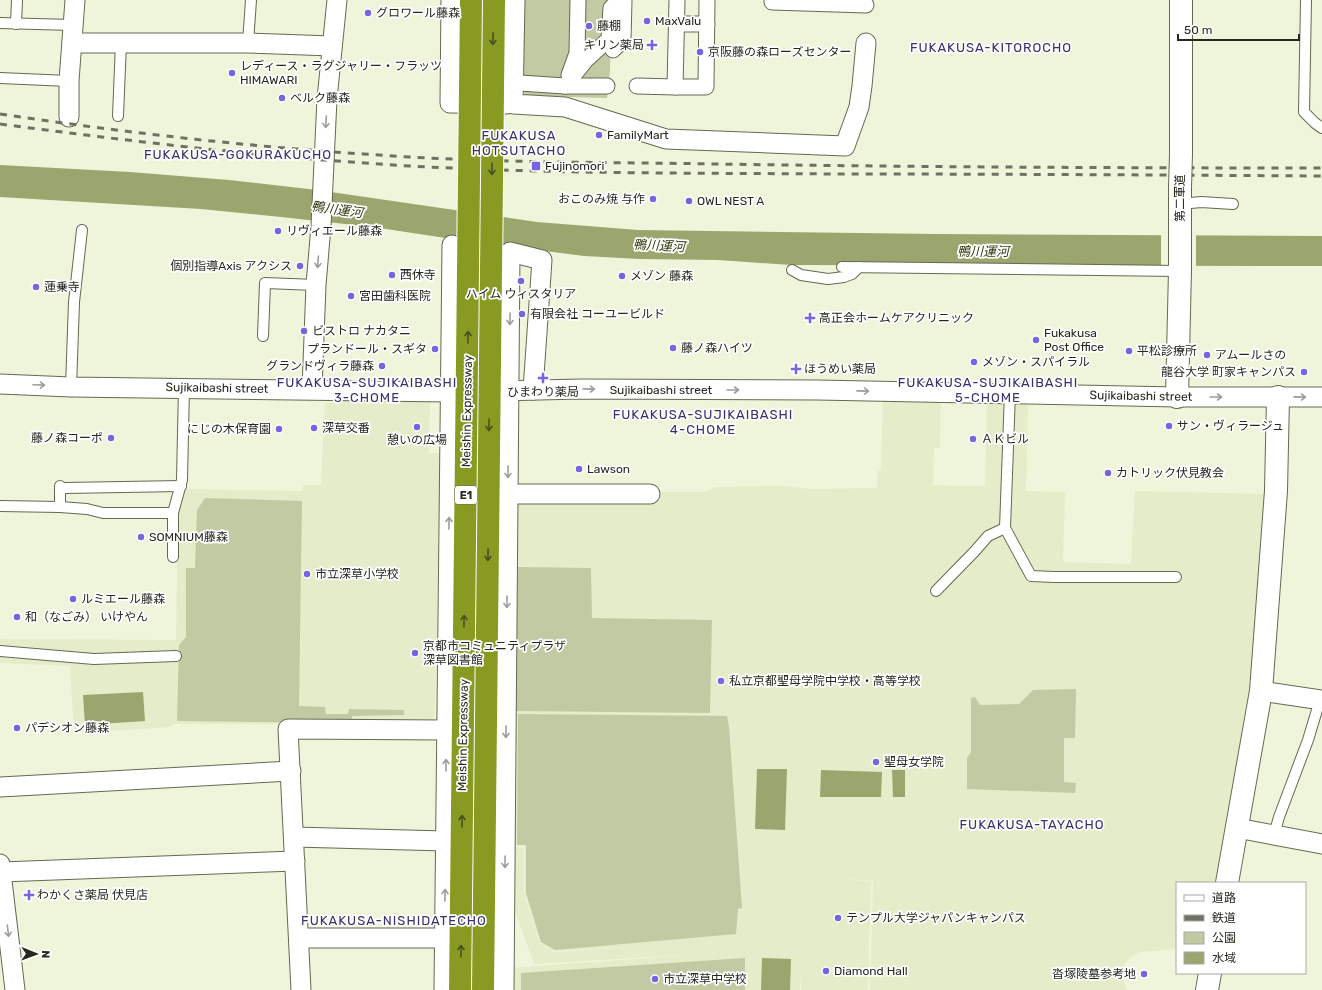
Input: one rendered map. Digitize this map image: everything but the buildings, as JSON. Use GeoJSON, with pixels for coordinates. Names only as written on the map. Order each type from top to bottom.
{"type":"FeatureCollection","features":[{"type":"Feature","properties":{"kind":"highway","name":"Meishin Expressway"},"geometry":{"type":"LineString","coordinates":[[460,990],[471,0]]}},
{"type":"Feature","properties":{"kind":"highway","name":"Meishin Expressway"},"geometry":{"type":"LineString","coordinates":[[484,990],[494,0]]}},
{"type":"Feature","properties":{"kind":"street"},"geometry":{"type":"LineString","coordinates":[[69,117],[75,0]]}},
{"type":"Feature","properties":{"kind":"street"},"geometry":{"type":"LineString","coordinates":[[312,389],[316,285],[321,224],[327,99],[337,0]]}},
{"type":"Feature","properties":{"kind":"street"},"geometry":{"type":"LineString","coordinates":[[451,0],[450,103],[565,107],[666,139],[845,146],[859,107],[866,42]]}},
{"type":"Feature","properties":{"kind":"street"},"geometry":{"type":"LineString","coordinates":[[513,104],[515,0]]}},
{"type":"Feature","properties":{"kind":"street"},"geometry":{"type":"LineString","coordinates":[[565,102],[565,86],[576,53],[578,0]]}},
{"type":"Feature","properties":{"kind":"street"},"geometry":{"type":"LineString","coordinates":[[675,87],[677,0]]}},
{"type":"Feature","properties":{"kind":"street"},"geometry":{"type":"LineString","coordinates":[[636,86],[706,87],[707,0]]}},
{"type":"Feature","properties":{"kind":"street","name":"第二軍道"},"geometry":{"type":"LineString","coordinates":[[1177,397],[1180,271],[1181,0]]}},
{"type":"Feature","properties":{"kind":"street"},"geometry":{"type":"LineString","coordinates":[[565,86],[586,60],[610,39],[611,8],[626,1],[630,20],[623,40],[613,50]]}},
{"type":"Feature","properties":{"kind":"street"},"geometry":{"type":"LineString","coordinates":[[772,2],[793,1],[866,5]]}},
{"type":"Feature","properties":{"kind":"street"},"geometry":{"type":"LineString","coordinates":[[676,24],[707,24]]}},
{"type":"Feature","properties":{"kind":"street"},"geometry":{"type":"LineString","coordinates":[[72,44],[248,43],[332,46]]}},
{"type":"Feature","properties":{"kind":"street"},"geometry":{"type":"LineString","coordinates":[[565,86],[601,62]]}},
{"type":"Feature","properties":{"kind":"street"},"geometry":{"type":"LineString","coordinates":[[520,83],[565,86],[606,86]]}},
{"type":"Feature","properties":{"kind":"street"},"geometry":{"type":"LineString","coordinates":[[444,990],[452,245]]}},
{"type":"Feature","properties":{"kind":"street"},"geometry":{"type":"LineString","coordinates":[[504,990],[510,252],[542,260],[533,390]]}},
{"type":"Feature","properties":{"kind":"street","name":"Sujikaibashi street"},"geometry":{"type":"LineString","coordinates":[[0,384],[450,392],[581,389],[818,390],[1177,397],[1322,397]]}},
{"type":"Feature","properties":{"kind":"street"},"geometry":{"type":"LineString","coordinates":[[1227,882],[1261,691],[1275,496],[1278,397]]}},
{"type":"Feature","properties":{"kind":"street"},"geometry":{"type":"LineString","coordinates":[[508,494],[650,494]]}},
{"type":"Feature","properties":{"kind":"street"},"geometry":{"type":"LineString","coordinates":[[1261,691],[1321,700]]}},
{"type":"Feature","properties":{"kind":"street"},"geometry":{"type":"LineString","coordinates":[[301,990],[288,729],[446,730]]}},
{"type":"Feature","properties":{"kind":"street"},"geometry":{"type":"LineString","coordinates":[[0,787],[291,770]]}},
{"type":"Feature","properties":{"kind":"street"},"geometry":{"type":"LineString","coordinates":[[1237,828],[1322,844]]}},
{"type":"Feature","properties":{"kind":"street"},"geometry":{"type":"LineString","coordinates":[[294,838],[445,841]]}},
{"type":"Feature","properties":{"kind":"street"},"geometry":{"type":"LineString","coordinates":[[15,990],[0,868],[295,861]]}},
{"type":"Feature","properties":{"kind":"street"},"geometry":{"type":"LineString","coordinates":[[298,938],[444,938]]}},
{"type":"Feature","properties":{"kind":"street"},"geometry":{"type":"LineString","coordinates":[[1207,990],[1210,974]]}},
{"type":"Feature","properties":{"kind":"lane"},"geometry":{"type":"LineString","coordinates":[[16,24],[17,0]]}},
{"type":"Feature","properties":{"kind":"lane"},"geometry":{"type":"LineString","coordinates":[[248,43],[250,0]]}},
{"type":"Feature","properties":{"kind":"lane"},"geometry":{"type":"LineString","coordinates":[[1306,0],[1304,112],[1322,128]]}},
{"type":"Feature","properties":{"kind":"lane"},"geometry":{"type":"LineString","coordinates":[[0,23],[73,25]]}},
{"type":"Feature","properties":{"kind":"lane"},"geometry":{"type":"LineString","coordinates":[[118,116],[121,43]]}},
{"type":"Feature","properties":{"kind":"lane"},"geometry":{"type":"LineString","coordinates":[[0,78],[70,81]]}},
{"type":"Feature","properties":{"kind":"lane"},"geometry":{"type":"LineString","coordinates":[[1180,196],[1201,202],[1233,204]]}},
{"type":"Feature","properties":{"kind":"lane"},"geometry":{"type":"LineString","coordinates":[[71,386],[74,302],[82,230]]}},
{"type":"Feature","properties":{"kind":"lane"},"geometry":{"type":"LineString","coordinates":[[842,267],[1180,271]]}},
{"type":"Feature","properties":{"kind":"lane"},"geometry":{"type":"LineString","coordinates":[[792,270],[801,275],[828,279],[844,277],[852,274],[859,267]]}},
{"type":"Feature","properties":{"kind":"lane"},"geometry":{"type":"LineString","coordinates":[[263,336],[265,283],[316,285]]}},
{"type":"Feature","properties":{"kind":"lane"},"geometry":{"type":"LineString","coordinates":[[173,557],[173,513],[181,486],[184,387]]}},
{"type":"Feature","properties":{"kind":"lane"},"geometry":{"type":"LineString","coordinates":[[1010,393],[1005,528],[1030,576],[1176,577]]}},
{"type":"Feature","properties":{"kind":"lane"},"geometry":{"type":"LineString","coordinates":[[60,507],[63,487],[181,486]]}},
{"type":"Feature","properties":{"kind":"lane"},"geometry":{"type":"LineString","coordinates":[[0,506],[60,507],[87,509],[103,513],[173,513]]}},
{"type":"Feature","properties":{"kind":"lane"},"geometry":{"type":"LineString","coordinates":[[936,592],[988,536],[1005,528]]}},
{"type":"Feature","properties":{"kind":"lane"},"geometry":{"type":"LineString","coordinates":[[0,652],[94,659],[176,656]]}},
{"type":"Feature","properties":{"kind":"lane"},"geometry":{"type":"LineString","coordinates":[[1274,835],[1321,700]]}},
{"type":"Feature","properties":{"kind":"shaded area","name":"市立深草小学校"},"geometry":{"type":"Polygon","coordinates":[[[336,398],[430,402],[429,453],[440,453],[435,713],[430,724],[173,724],[172,727],[74,733],[70,666],[0,663],[0,639],[176,640],[178,508],[185,489],[303,491],[303,485],[321,485],[325,403],[336,403],[336,398]]]}},
{"type":"Feature","properties":{"kind":"shaded area","name":"聖母女学院"},"geometry":{"type":"Polygon","coordinates":[[[883,398],[941,398],[940,448],[934,448],[933,485],[957,486],[985,486],[987,400],[1028,401],[1026,491],[1065,492],[1063,562],[1131,564],[1135,491],[1266,494],[1252,687],[1218,882],[1176,882],[1175,949],[1140,952],[1132,956],[1122,967],[1121,974],[1127,990],[870,990],[873,881],[838,878],[871,882],[868,990],[801,990],[801,968],[800,990],[510,990],[510,968],[717,953],[534,964],[511,900],[513,847],[524,847],[524,893],[540,943],[554,952],[666,945],[554,951],[540,942],[525,893],[525,846],[513,846],[514,508],[525,496],[705,492],[715,487],[783,486],[809,489],[877,488],[878,471],[881,470],[883,398]]]}},
{"type":"Feature","properties":{"kind":"green space"},"geometry":{"type":"Polygon","coordinates":[[[523,0],[612,0],[610,70],[607,98],[527,96],[522,90],[523,0]]]}},
{"type":"Feature","properties":{"kind":"green space"},"geometry":{"type":"Polygon","coordinates":[[[205,498],[302,501],[299,706],[325,707],[326,714],[348,714],[349,709],[404,710],[404,715],[352,716],[352,723],[177,721],[179,645],[186,637],[186,568],[195,568],[197,510],[205,498]]]}},
{"type":"Feature","properties":{"kind":"green space"},"geometry":{"type":"Polygon","coordinates":[[[518,567],[591,568],[592,618],[712,620],[710,713],[515,711],[518,567]]]}},
{"type":"Feature","properties":{"kind":"green space"},"geometry":{"type":"Polygon","coordinates":[[[1076,689],[1075,738],[1064,738],[1064,782],[1076,783],[1075,793],[967,789],[967,758],[971,752],[971,698],[975,697],[980,705],[1019,704],[1033,690],[1076,689]]]}},
{"type":"Feature","properties":{"kind":"green space"},"geometry":{"type":"Polygon","coordinates":[[[518,714],[727,716],[742,908],[738,909],[736,934],[555,950],[541,942],[526,893],[526,845],[517,845],[518,714]]]}},
{"type":"Feature","properties":{"kind":"green space"},"geometry":{"type":"Polygon","coordinates":[[[745,958],[745,990],[521,990],[521,973],[745,958]]]}},
{"type":"Feature","properties":{"kind":"water","name":"鴨川運河"},"geometry":{"type":"Polygon","coordinates":[[[0,165],[130,172],[229,180],[317,190],[537,222],[638,230],[934,234],[1322,236],[1322,266],[791,265],[718,260],[640,259],[584,256],[373,227],[281,217],[201,209],[0,197],[0,165]]]}},
{"type":"Feature","properties":{"kind":"water"},"geometry":{"type":"Polygon","coordinates":[[[143,692],[145,721],[85,725],[83,695],[143,692]]]}},
{"type":"Feature","properties":{"kind":"water"},"geometry":{"type":"Polygon","coordinates":[[[757,769],[787,769],[785,830],[755,829],[757,769]]]}},
{"type":"Feature","properties":{"kind":"water"},"geometry":{"type":"Polygon","coordinates":[[[821,770],[882,772],[881,797],[820,797],[821,770]]]}},
{"type":"Feature","properties":{"kind":"water"},"geometry":{"type":"Polygon","coordinates":[[[892,770],[905,770],[905,797],[893,797],[892,770]]]}},
{"type":"Feature","properties":{"kind":"water"},"geometry":{"type":"Polygon","coordinates":[[[762,958],[791,959],[790,990],[761,990],[762,958]]]}},
{"type":"Feature","properties":{"kind":"pier"},"geometry":{"type":"Polygon","coordinates":[[[1161,233],[1196,233],[1196,267],[1161,267],[1161,233]]]}},
{"type":"Feature","properties":{"kind":"railway"},"geometry":{"type":"LineString","coordinates":[[0,114],[91,127],[227,143],[318,151],[452,159],[540,162],[868,166],[1322,168]]}},
{"type":"Feature","properties":{"kind":"railway"},"geometry":{"type":"LineString","coordinates":[[0,124],[153,143],[307,159],[464,169],[681,173],[1322,176]]}},
{"type":"Feature","properties":{"kind":"place","name":"グロワール藤森"},"geometry":{"type":"Point","coordinates":[368,13]}},
{"type":"Feature","properties":{"kind":"place","name":"MaxValu"},"geometry":{"type":"Point","coordinates":[647,21]}},
{"type":"Feature","properties":{"kind":"place","name":"藤棚"},"geometry":{"type":"Point","coordinates":[589,26]}},
{"type":"Feature","properties":{"kind":"place","name":"キリン薬局"},"geometry":{"type":"Point","coordinates":[652,45]}},
{"type":"Feature","properties":{"kind":"place","name":"京阪藤の森ローズセンター"},"geometry":{"type":"Point","coordinates":[700,52]}},
{"type":"Feature","properties":{"kind":"place","name":"レディース・ラグジャリー・フラッツ HIMAWARI"},"geometry":{"type":"Point","coordinates":[232,73]}},
{"type":"Feature","properties":{"kind":"place","name":"ベルク藤森"},"geometry":{"type":"Point","coordinates":[282,98]}},
{"type":"Feature","properties":{"kind":"place","name":"FamilyMart"},"geometry":{"type":"Point","coordinates":[599,135]}},
{"type":"Feature","properties":{"kind":"place","name":"Fujinomori"},"geometry":{"type":"Point","coordinates":[536,166]}},
{"type":"Feature","properties":{"kind":"place","name":"おこのみ焼 与作"},"geometry":{"type":"Point","coordinates":[653,199]}},
{"type":"Feature","properties":{"kind":"place","name":"OWL NEST A"},"geometry":{"type":"Point","coordinates":[689,201]}},
{"type":"Feature","properties":{"kind":"place","name":"リヴィエール藤森"},"geometry":{"type":"Point","coordinates":[278,231]}},
{"type":"Feature","properties":{"kind":"place","name":"個別指導Axis アクシス"},"geometry":{"type":"Point","coordinates":[300,266]}},
{"type":"Feature","properties":{"kind":"place","name":"西休寺"},"geometry":{"type":"Point","coordinates":[392,275]}},
{"type":"Feature","properties":{"kind":"place","name":"メゾン 藤森"},"geometry":{"type":"Point","coordinates":[622,276]}},
{"type":"Feature","properties":{"kind":"place","name":"ハイム ウィスタリア"},"geometry":{"type":"Point","coordinates":[521,281]}},
{"type":"Feature","properties":{"kind":"place","name":"蓮乗寺"},"geometry":{"type":"Point","coordinates":[36,287]}},
{"type":"Feature","properties":{"kind":"place","name":"宮田歯科医院"},"geometry":{"type":"Point","coordinates":[351,296]}},
{"type":"Feature","properties":{"kind":"place","name":"有限会社 コーユービルド"},"geometry":{"type":"Point","coordinates":[522,314]}},
{"type":"Feature","properties":{"kind":"place","name":"高正会ホームケアクリニック"},"geometry":{"type":"Point","coordinates":[810,318]}},
{"type":"Feature","properties":{"kind":"place","name":"ビストロ ナカタニ"},"geometry":{"type":"Point","coordinates":[304,331]}},
{"type":"Feature","properties":{"kind":"place","name":"Fukakusa Post Office"},"geometry":{"type":"Point","coordinates":[1036,340]}},
{"type":"Feature","properties":{"kind":"place","name":"藤ノ森ハイツ"},"geometry":{"type":"Point","coordinates":[673,348]}},
{"type":"Feature","properties":{"kind":"place","name":"プランドール・スギタ"},"geometry":{"type":"Point","coordinates":[435,349]}},
{"type":"Feature","properties":{"kind":"place","name":"平松診療所"},"geometry":{"type":"Point","coordinates":[1129,351]}},
{"type":"Feature","properties":{"kind":"place","name":"アムールさの"},"geometry":{"type":"Point","coordinates":[1207,355]}},
{"type":"Feature","properties":{"kind":"place","name":"メゾン・スパイラル"},"geometry":{"type":"Point","coordinates":[974,362]}},
{"type":"Feature","properties":{"kind":"place","name":"グランドヴィラ藤森"},"geometry":{"type":"Point","coordinates":[382,366]}},
{"type":"Feature","properties":{"kind":"place","name":"ほうめい薬局"},"geometry":{"type":"Point","coordinates":[796,369]}},
{"type":"Feature","properties":{"kind":"place","name":"龍谷大学 町家キャンパス"},"geometry":{"type":"Point","coordinates":[1304,372]}},
{"type":"Feature","properties":{"kind":"place","name":"ひまわり薬局"},"geometry":{"type":"Point","coordinates":[543,378]}},
{"type":"Feature","properties":{"kind":"place","name":"サン・ヴィラージュ"},"geometry":{"type":"Point","coordinates":[1169,426]}},
{"type":"Feature","properties":{"kind":"place","name":"憩いの広場"},"geometry":{"type":"Point","coordinates":[417,427]}},
{"type":"Feature","properties":{"kind":"place","name":"深草交番"},"geometry":{"type":"Point","coordinates":[314,428]}},
{"type":"Feature","properties":{"kind":"place","name":"にじの木保育園"},"geometry":{"type":"Point","coordinates":[279,429]}},
{"type":"Feature","properties":{"kind":"place","name":"藤ノ森コーポ"},"geometry":{"type":"Point","coordinates":[111,438]}},
{"type":"Feature","properties":{"kind":"place","name":"ＡＫビル"},"geometry":{"type":"Point","coordinates":[973,439]}},
{"type":"Feature","properties":{"kind":"place","name":"Lawson"},"geometry":{"type":"Point","coordinates":[579,469]}},
{"type":"Feature","properties":{"kind":"place","name":"カトリック伏見教会"},"geometry":{"type":"Point","coordinates":[1108,473]}},
{"type":"Feature","properties":{"kind":"place","name":"SOMNIUM藤森"},"geometry":{"type":"Point","coordinates":[141,537]}},
{"type":"Feature","properties":{"kind":"place","name":"市立深草小学校"},"geometry":{"type":"Point","coordinates":[307,574]}},
{"type":"Feature","properties":{"kind":"place","name":"ルミエール藤森"},"geometry":{"type":"Point","coordinates":[73,599]}},
{"type":"Feature","properties":{"kind":"place","name":"和（なごみ） いけやん"},"geometry":{"type":"Point","coordinates":[17,617]}},
{"type":"Feature","properties":{"kind":"place","name":"京都市コミュニティプラザ 深草図書館"},"geometry":{"type":"Point","coordinates":[415,653]}},
{"type":"Feature","properties":{"kind":"place","name":"私立京都聖母学院中学校・高等学校"},"geometry":{"type":"Point","coordinates":[721,681]}},
{"type":"Feature","properties":{"kind":"place","name":"パデシオン藤森"},"geometry":{"type":"Point","coordinates":[17,728]}},
{"type":"Feature","properties":{"kind":"place","name":"聖母女学院"},"geometry":{"type":"Point","coordinates":[876,762]}},
{"type":"Feature","properties":{"kind":"place","name":"わかくさ薬局 伏見店"},"geometry":{"type":"Point","coordinates":[29,895]}},
{"type":"Feature","properties":{"kind":"place","name":"テンプル大学ジャパンキャンパス"},"geometry":{"type":"Point","coordinates":[838,918]}},
{"type":"Feature","properties":{"kind":"place","name":"Diamond Hall"},"geometry":{"type":"Point","coordinates":[826,971]}},
{"type":"Feature","properties":{"kind":"place","name":"沓塚陵墓参考地"},"geometry":{"type":"Point","coordinates":[1144,974]}},
{"type":"Feature","properties":{"kind":"place","name":"市立深草中学校"},"geometry":{"type":"Point","coordinates":[655,979]}},
{"type":"Feature","properties":{"kind":"district","name":"FUKAKUSA-KITOROCHO"},"geometry":{"type":"Point","coordinates":[991,47]}},
{"type":"Feature","properties":{"kind":"district","name":"FUKAKUSA HOTSUTACHO"},"geometry":{"type":"Point","coordinates":[519,142]}},
{"type":"Feature","properties":{"kind":"district","name":"FUKAKUSA-GOKURAKUCHO"},"geometry":{"type":"Point","coordinates":[238,154]}},
{"type":"Feature","properties":{"kind":"district","name":"FUKAKUSA-SUJIKAIBASHI 3-CHOME"},"geometry":{"type":"Point","coordinates":[367,390]}},
{"type":"Feature","properties":{"kind":"district","name":"FUKAKUSA-SUJIKAIBASHI 5-CHOME"},"geometry":{"type":"Point","coordinates":[988,390]}},
{"type":"Feature","properties":{"kind":"district","name":"FUKAKUSA-SUJIKAIBASHI 4-CHOME"},"geometry":{"type":"Point","coordinates":[703,422]}},
{"type":"Feature","properties":{"kind":"district","name":"FUKAKUSA-TAYACHO"},"geometry":{"type":"Point","coordinates":[1032,824]}},
{"type":"Feature","properties":{"kind":"district","name":"FUKAKUSA-NISHIDATECHO"},"geometry":{"type":"Point","coordinates":[394,920]}}]}
